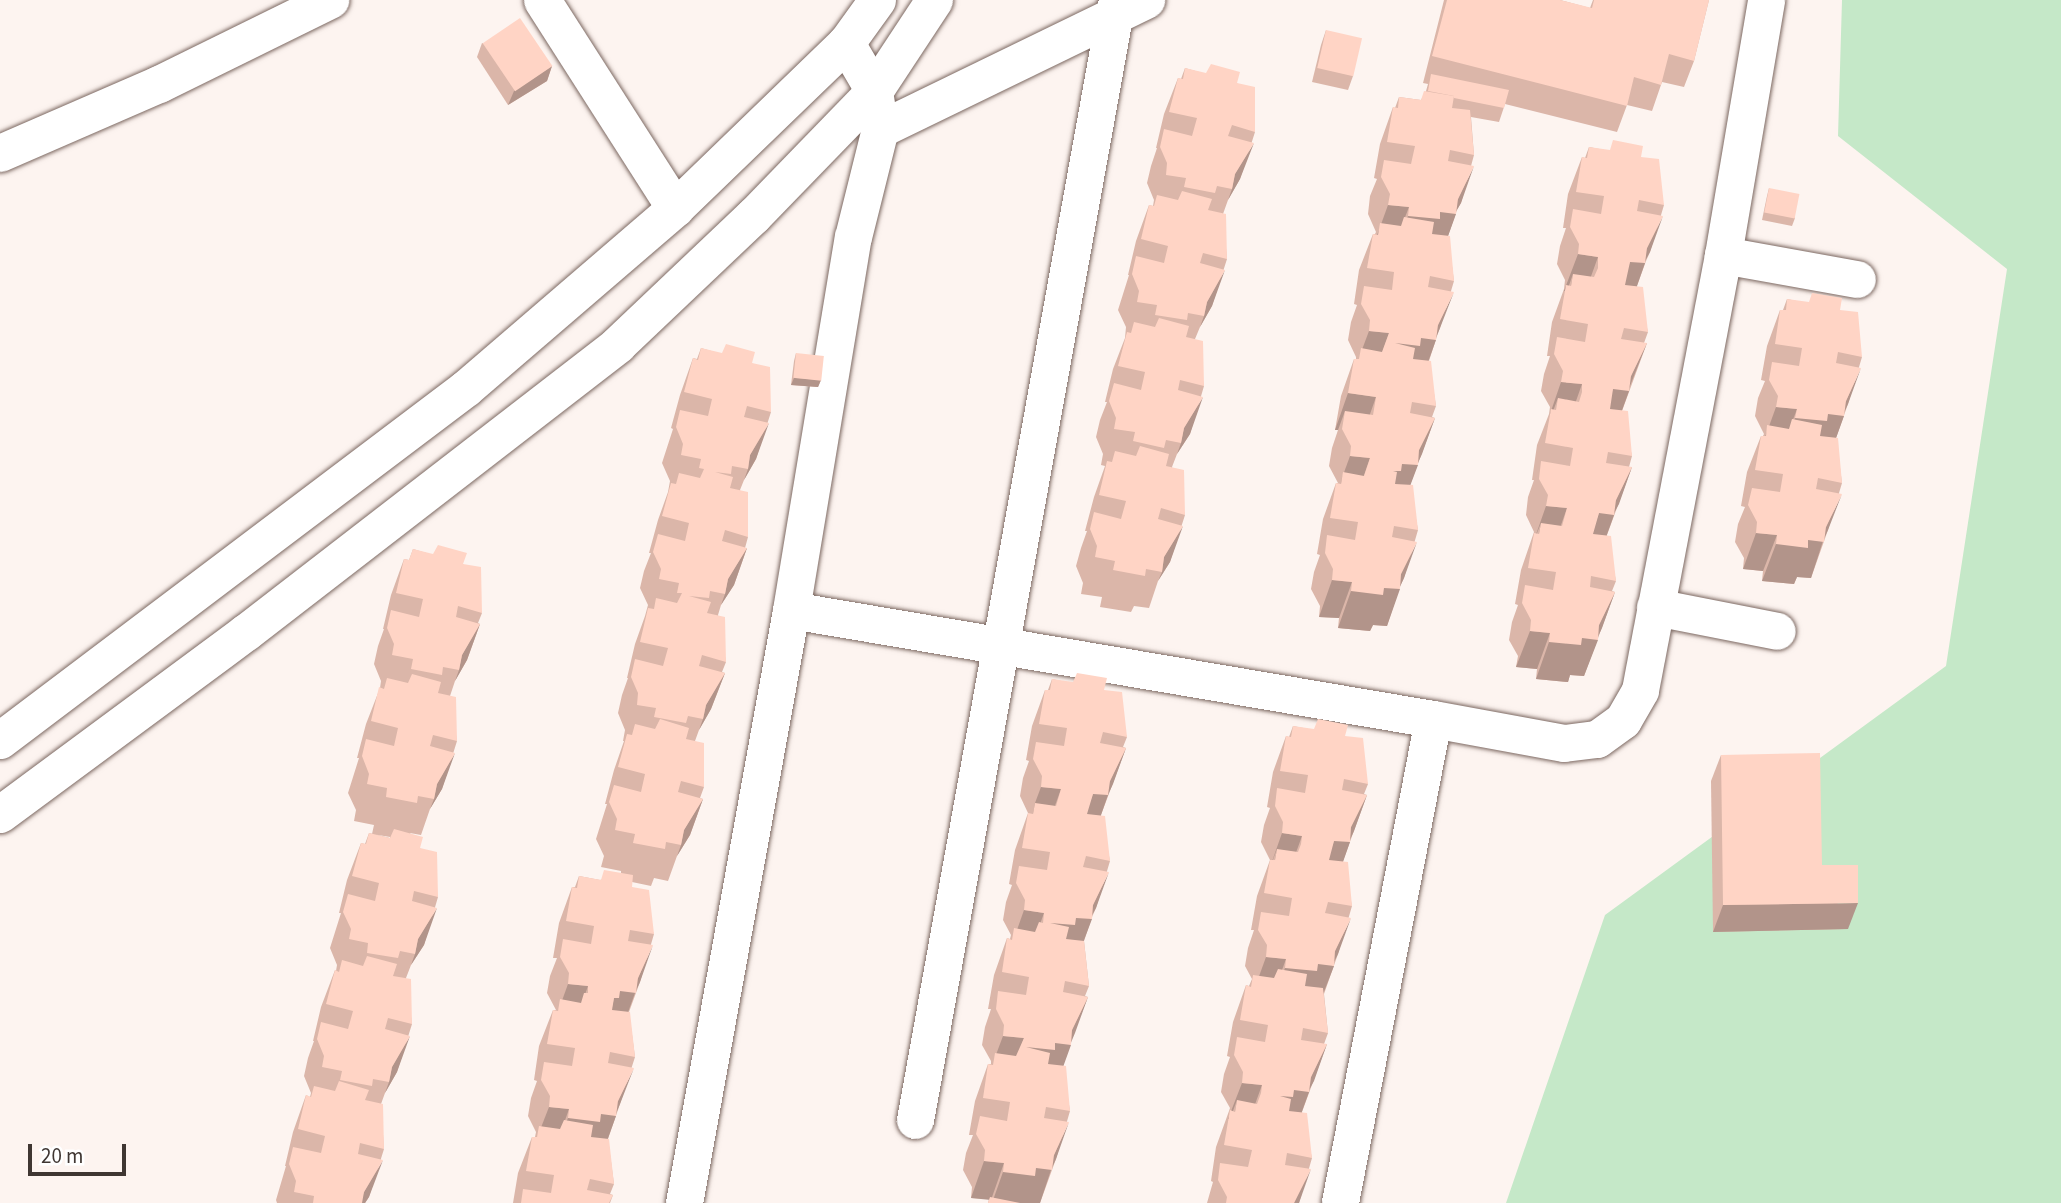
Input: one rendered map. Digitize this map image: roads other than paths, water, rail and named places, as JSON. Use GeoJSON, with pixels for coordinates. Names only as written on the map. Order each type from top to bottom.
{"type":"FeatureCollection","features":[{"type":"Feature","properties":{"kind":"street"},"geometry":{"type":"LineString","coordinates":[[0,153],[159,83],[330,0]]}},
{"type":"Feature","properties":{"kind":"street"},"geometry":{"type":"LineString","coordinates":[[542,0],[675,208]]}},
{"type":"Feature","properties":{"kind":"street"},"geometry":{"type":"LineString","coordinates":[[0,740],[466,388],[675,208],[845,43],[877,0]]}},
{"type":"Feature","properties":{"kind":"street"},"geometry":{"type":"LineString","coordinates":[[0,814],[246,632],[618,344],[753,216],[874,91],[934,0]]}},
{"type":"Feature","properties":{"kind":"street"},"geometry":{"type":"LineString","coordinates":[[880,129],[1115,9],[1146,0]]}},
{"type":"Feature","properties":{"kind":"street"},"geometry":{"type":"LineString","coordinates":[[791,610],[999,643],[1564,743],[1597,739],[1623,720],[1640,690],[1723,255],[1766,0]]}},
{"type":"Feature","properties":{"kind":"street"},"geometry":{"type":"LineString","coordinates":[[915,1120],[1115,9]]}},
{"type":"Feature","properties":{"kind":"street"},"geometry":{"type":"LineString","coordinates":[[684,1203],[791,610],[853,237],[880,129],[874,91],[845,43]]}},
{"type":"Feature","properties":{"kind":"street"},"geometry":{"type":"LineString","coordinates":[[1723,255],[1857,279]]}},
{"type":"Feature","properties":{"kind":"street"},"geometry":{"type":"LineString","coordinates":[[1655,607],[1777,631]]}},
{"type":"Feature","properties":{"kind":"street"},"geometry":{"type":"LineString","coordinates":[[1340,1203],[1433,719]]}}]}
